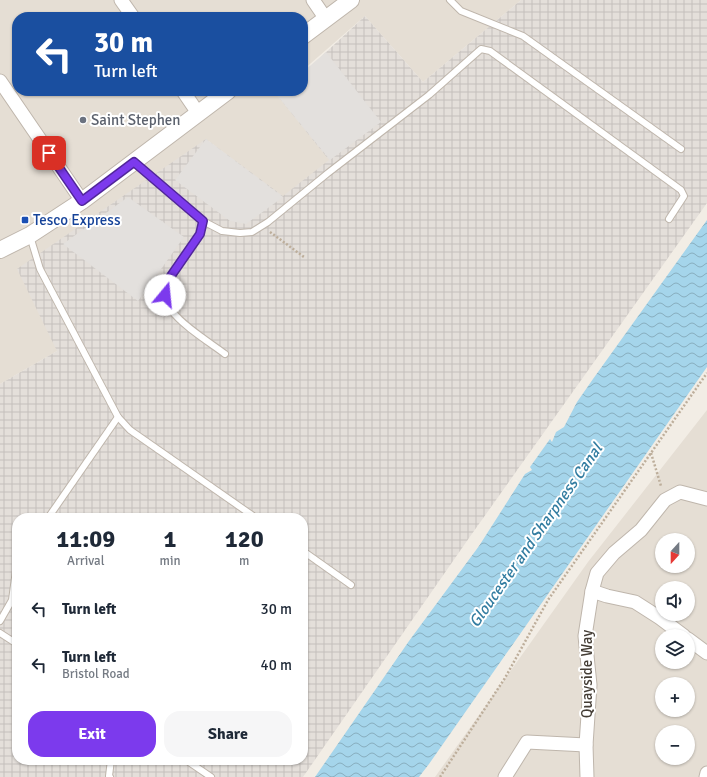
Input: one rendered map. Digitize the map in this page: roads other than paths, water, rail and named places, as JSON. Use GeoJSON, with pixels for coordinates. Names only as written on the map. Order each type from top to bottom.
{"type":"FeatureCollection","features":[{"type":"Feature","properties":{"kind":"street"},"geometry":{"type":"LineString","coordinates":[[121,0],[129,12]]}},
{"type":"Feature","properties":{"kind":"street"},"geometry":{"type":"LineString","coordinates":[[313,0],[326,19]]}},
{"type":"Feature","properties":{"kind":"street"},"geometry":{"type":"LineString","coordinates":[[308,32],[351,0]]}},
{"type":"Feature","properties":{"kind":"street"},"geometry":{"type":"LineString","coordinates":[[0,81],[82,201]]}},
{"type":"Feature","properties":{"kind":"street"},"geometry":{"type":"LineString","coordinates":[[186,96],[198,113]]}},
{"type":"Feature","properties":{"kind":"street"},"geometry":{"type":"LineString","coordinates":[[0,250],[30,235],[82,201],[221,96]]}},
{"type":"Feature","properties":{"kind":"street","name":"Quayside Way"},"geometry":{"type":"LineString","coordinates":[[586,777],[586,745],[590,685],[585,636],[592,591],[598,573],[614,553],[641,530],[665,500],[680,492],[707,499]]}},
{"type":"Feature","properties":{"kind":"street"},"geometry":{"type":"LineString","coordinates":[[592,591],[635,602],[675,629]]}},
{"type":"Feature","properties":{"kind":"street"},"geometry":{"type":"LineString","coordinates":[[695,644],[707,653]]}},
{"type":"Feature","properties":{"kind":"street"},"geometry":{"type":"LineString","coordinates":[[505,777],[527,742],[586,745]]}},
{"type":"Feature","properties":{"kind":"street"},"geometry":{"type":"LineString","coordinates":[[706,777],[707,773]]}},
{"type":"Feature","properties":{"kind":"lane"},"geometry":{"type":"LineString","coordinates":[[450,0],[461,11],[522,36],[681,149]]}},
{"type":"Feature","properties":{"kind":"lane"},"geometry":{"type":"LineString","coordinates":[[134,162],[203,221],[222,231],[240,233],[252,232],[268,222],[328,173],[429,95],[481,49],[490,51],[681,190],[684,196],[669,219]]}},
{"type":"Feature","properties":{"kind":"lane"},"geometry":{"type":"LineString","coordinates":[[203,221],[200,234],[164,286],[165,295],[170,309],[180,320],[225,354]]}},
{"type":"Feature","properties":{"kind":"lane"},"geometry":{"type":"LineString","coordinates":[[30,235],[40,269],[118,417],[130,430],[249,513]]}},
{"type":"Feature","properties":{"kind":"lane"},"geometry":{"type":"LineString","coordinates":[[51,513],[118,417]]}},
{"type":"Feature","properties":{"kind":"lane"},"geometry":{"type":"LineString","coordinates":[[308,555],[351,585]]}},
{"type":"Feature","properties":{"kind":"lane"},"geometry":{"type":"LineString","coordinates":[[0,621],[12,600]]}},
{"type":"Feature","properties":{"kind":"lane"},"geometry":{"type":"LineString","coordinates":[[0,633],[12,641]]}},
{"type":"Feature","properties":{"kind":"lane"},"geometry":{"type":"LineString","coordinates":[[110,765],[110,777]]}},
{"type":"Feature","properties":{"kind":"lane"},"geometry":{"type":"LineString","coordinates":[[193,765],[211,777]]}},
{"type":"Feature","properties":{"kind":"water","name":"Gloucester and Sharpness Canal"},"geometry":{"type":"Polygon","coordinates":[[[707,220],[707,367],[429,764],[419,777],[315,777],[409,641],[479,546],[525,474],[532,470],[530,467],[550,439],[552,442],[556,432],[564,427],[577,402],[707,220]]]}},
{"type":"Feature","properties":{"kind":"place","name":"Saint Stephen"},"geometry":{"type":"Point","coordinates":[83,120]}},
{"type":"Feature","properties":{"kind":"place","name":"Tesco Express"},"geometry":{"type":"Point","coordinates":[25,220]}}]}
